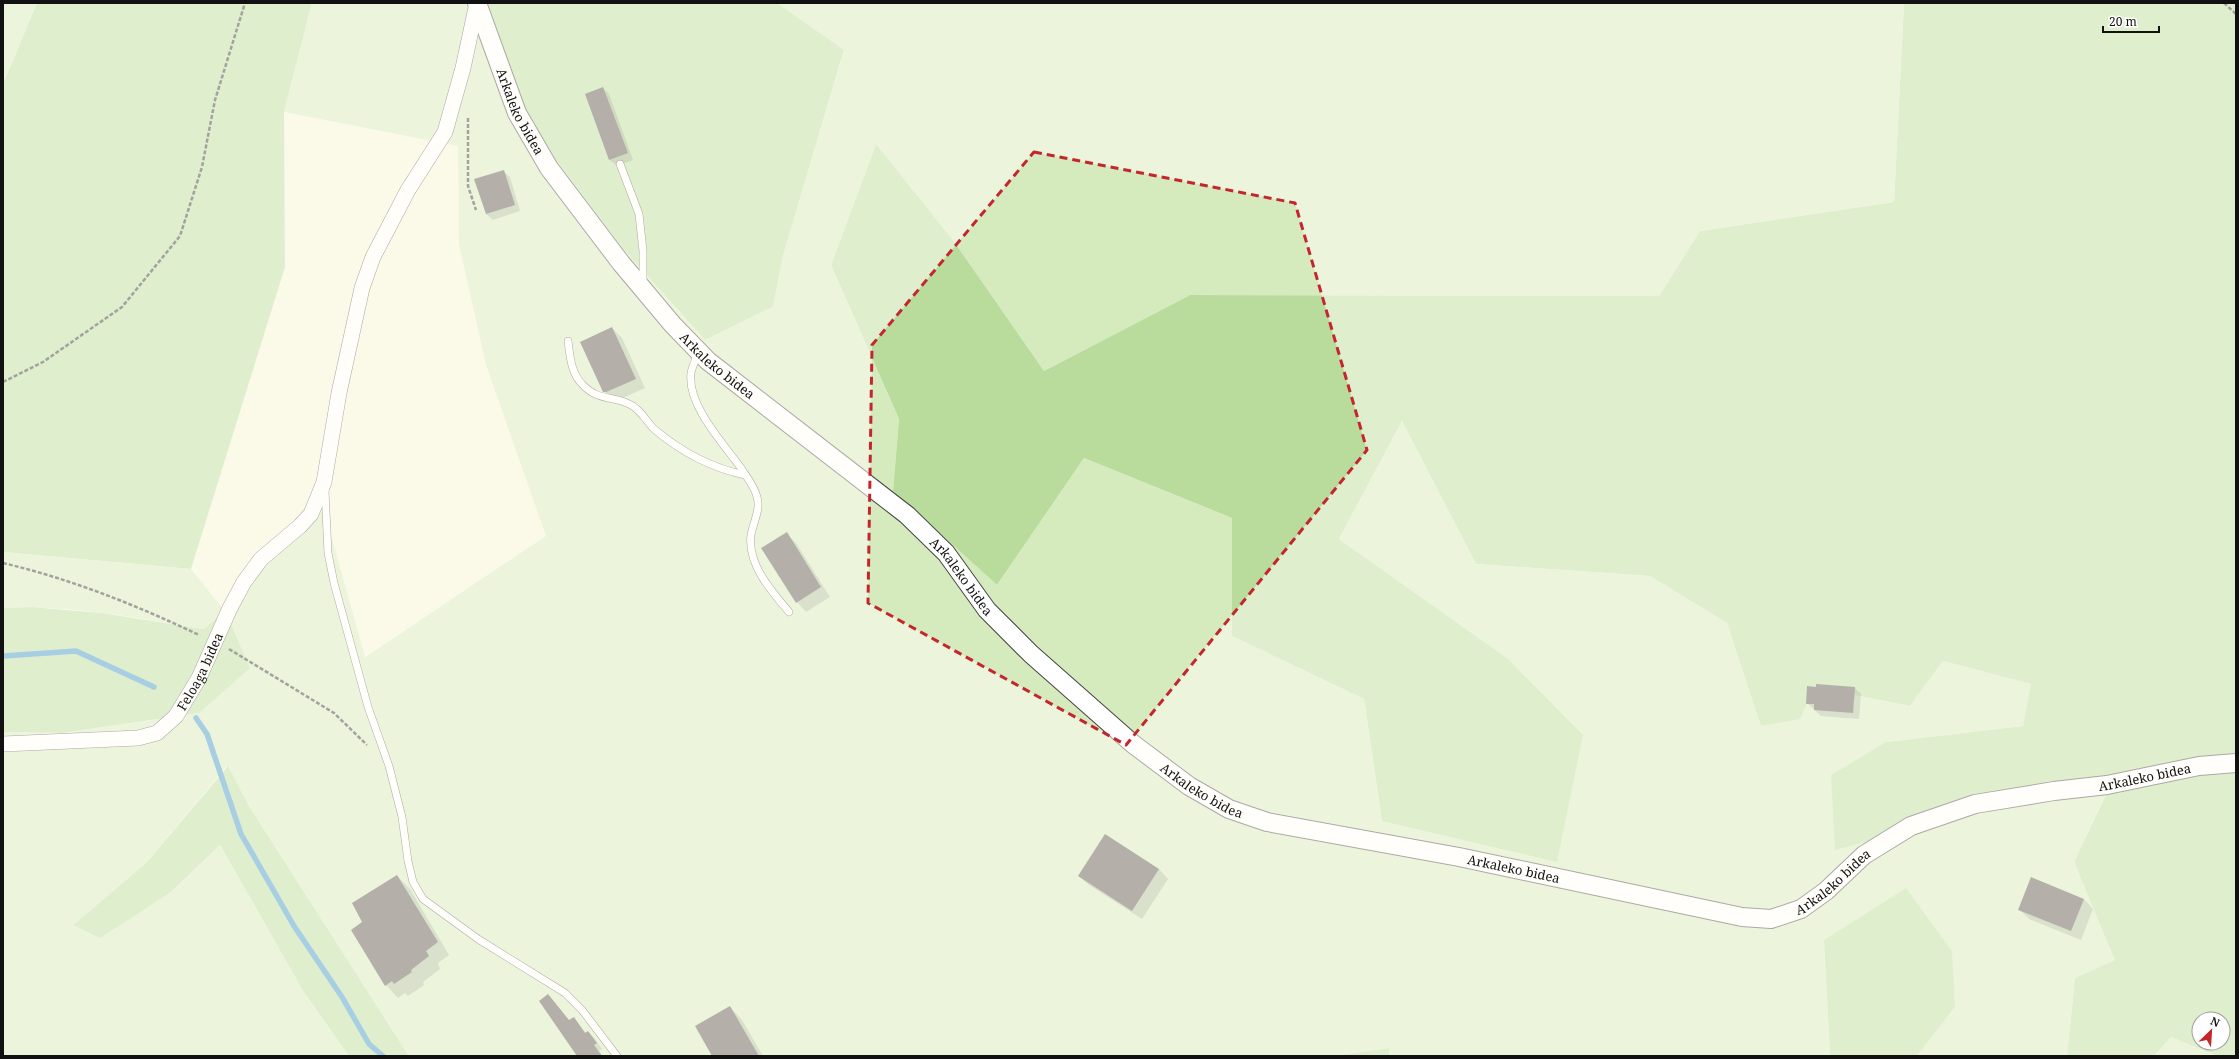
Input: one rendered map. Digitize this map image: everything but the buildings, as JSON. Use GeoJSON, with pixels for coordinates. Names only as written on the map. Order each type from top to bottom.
{"type":"FeatureCollection","features":[{"type":"Feature","properties":{"kind":"street","name":"Arkaleko bidea"},"geometry":{"type":"LineString","coordinates":[[477,3],[517,113],[550,168],[643,288],[708,361],[907,515],[946,552],[987,610],[1031,654],[1133,744],[1188,786],[1230,809],[1267,822],[1459,857],[1742,917],[1771,919],[1801,909],[1826,891],[1864,855],[1911,826],[1975,804],[2054,791],[2107,785],[2199,766],[2236,763]]}},
{"type":"Feature","properties":{"kind":"street","name":"Feloaga bidea"},"geometry":{"type":"LineString","coordinates":[[3,744],[138,738],[157,733],[176,716],[199,678],[230,608],[244,582],[261,559],[300,526],[311,514],[324,482],[339,393],[362,288],[373,257],[408,190],[445,132],[463,68],[477,3]]}},
{"type":"Feature","properties":{"kind":"lane"},"geometry":{"type":"LineString","coordinates":[[620,164],[639,214],[643,251],[643,288]]}},
{"type":"Feature","properties":{"kind":"lane"},"geometry":{"type":"LineString","coordinates":[[568,342],[572,366],[582,384],[601,398],[632,405],[665,439],[693,456],[727,471],[745,474]]}},
{"type":"Feature","properties":{"kind":"lane"},"geometry":{"type":"LineString","coordinates":[[699,351],[691,373],[691,390],[700,411],[745,474],[758,497],[757,513],[751,537],[754,559],[768,587],[789,612]]}},
{"type":"Feature","properties":{"kind":"lane"},"geometry":{"type":"LineString","coordinates":[[324,482],[329,560],[364,692],[389,766],[402,817],[408,861],[413,882],[423,899],[478,939],[565,993],[582,1010],[617,1056]]}},
{"type":"Feature","properties":{"kind":"path"},"geometry":{"type":"LineString","coordinates":[[3,382],[43,362],[122,307],[180,236],[202,167],[215,100],[245,3]]}},
{"type":"Feature","properties":{"kind":"path"},"geometry":{"type":"LineString","coordinates":[[2224,3],[2236,14]]}},
{"type":"Feature","properties":{"kind":"path"},"geometry":{"type":"LineString","coordinates":[[468,116],[468,186],[476,210]]}},
{"type":"Feature","properties":{"kind":"highlighted area"},"geometry":{"type":"Polygon","coordinates":[[[1034,152],[1295,203],[1367,450],[1126,745],[868,603],[872,345],[1034,152]]]}},
{"type":"Feature","properties":{"kind":"shaded area"},"geometry":{"type":"Polygon","coordinates":[[[284,112],[458,146],[459,245],[486,365],[547,536],[364,657],[321,500],[225,611],[191,569],[285,267],[284,112]]]}},
{"type":"Feature","properties":{"kind":"green space"},"geometry":{"type":"Polygon","coordinates":[[[3,3],[37,3],[3,84],[3,3]]]}},
{"type":"Feature","properties":{"kind":"green space"},"geometry":{"type":"Polygon","coordinates":[[[37,3],[312,3],[284,112],[285,267],[191,569],[3,552],[3,84],[37,3]]]}},
{"type":"Feature","properties":{"kind":"green space"},"geometry":{"type":"Polygon","coordinates":[[[312,3],[487,3],[506,94],[625,251],[705,340],[773,307],[783,256],[844,51],[777,3],[1904,3],[1894,202],[1700,231],[1659,296],[1190,295],[1044,371],[953,240],[876,144],[831,265],[899,419],[893,491],[997,585],[1084,458],[1232,518],[1232,636],[1364,699],[1382,821],[1507,658],[1339,539],[1402,421],[1476,564],[1650,576],[1727,623],[1761,725],[1814,687],[1910,706],[1943,661],[2032,684],[2023,726],[1886,742],[2039,796],[2107,791],[2074,862],[2116,960],[2075,978],[2067,1056],[1917,1056],[1955,1007],[1824,940],[1830,1056],[1390,1056],[1389,1048],[1332,1056],[409,1056],[249,806],[227,766],[147,862],[73,925],[171,892],[220,845],[303,991],[349,1056],[3,1056],[3,732],[62,733],[199,713],[204,629],[78,610],[53,608],[3,608],[3,552],[191,569],[225,611],[321,499],[365,657],[546,536],[486,365],[459,245],[458,146],[284,112],[312,3]]]}},
{"type":"Feature","properties":{"kind":"green space"},"geometry":{"type":"Polygon","coordinates":[[[487,3],[777,3],[844,50],[783,256],[773,307],[705,340],[625,251],[506,94],[487,3]]]}},
{"type":"Feature","properties":{"kind":"green space"},"geometry":{"type":"Polygon","coordinates":[[[1904,3],[2236,3],[2236,1056],[2217,1056],[2205,1051],[2231,1051],[2231,1011],[2191,1011],[2191,1045],[2171,1037],[2154,1056],[2067,1056],[2075,978],[2115,960],[2074,862],[2107,792],[2039,796],[1835,850],[1831,775],[1886,742],[2023,726],[2031,684],[1943,661],[1910,706],[1814,687],[1800,719],[1761,726],[1727,623],[1650,576],[1476,564],[1402,421],[1339,539],[1507,658],[1583,735],[1557,862],[1382,821],[1364,699],[1232,636],[1232,518],[1084,458],[997,585],[893,491],[899,419],[831,265],[876,144],[953,240],[1044,371],[1190,295],[1659,296],[1700,231],[1894,202],[1904,3]]]}},
{"type":"Feature","properties":{"kind":"green space"},"geometry":{"type":"Polygon","coordinates":[[[31,607],[102,613],[204,629],[225,611],[250,668],[199,713],[62,733],[3,732],[3,608],[31,607]]]}},
{"type":"Feature","properties":{"kind":"green space"},"geometry":{"type":"Polygon","coordinates":[[[228,766],[249,806],[409,1056],[349,1056],[303,991],[220,845],[171,892],[100,938],[73,925],[147,862],[228,766]]]}},
{"type":"Feature","properties":{"kind":"green space"},"geometry":{"type":"Polygon","coordinates":[[[1906,888],[1952,951],[1955,1007],[1917,1056],[1830,1056],[1824,940],[1906,888]]]}},
{"type":"Feature","properties":{"kind":"green space"},"geometry":{"type":"Polygon","coordinates":[[[2171,1037],[2191,1045],[2191,1051],[2205,1051],[2217,1056],[2154,1056],[2171,1037]]]}},
{"type":"Feature","properties":{"kind":"green space"},"geometry":{"type":"Polygon","coordinates":[[[1389,1048],[1390,1056],[1332,1056],[1389,1048]]]}},
{"type":"Feature","properties":{"kind":"waterway"},"geometry":{"type":"LineString","coordinates":[[3,656],[76,651],[154,687]]}},
{"type":"Feature","properties":{"kind":"waterway"},"geometry":{"type":"LineString","coordinates":[[196,718],[207,734],[241,834],[294,926],[342,997],[369,1044],[383,1056]]}}]}
